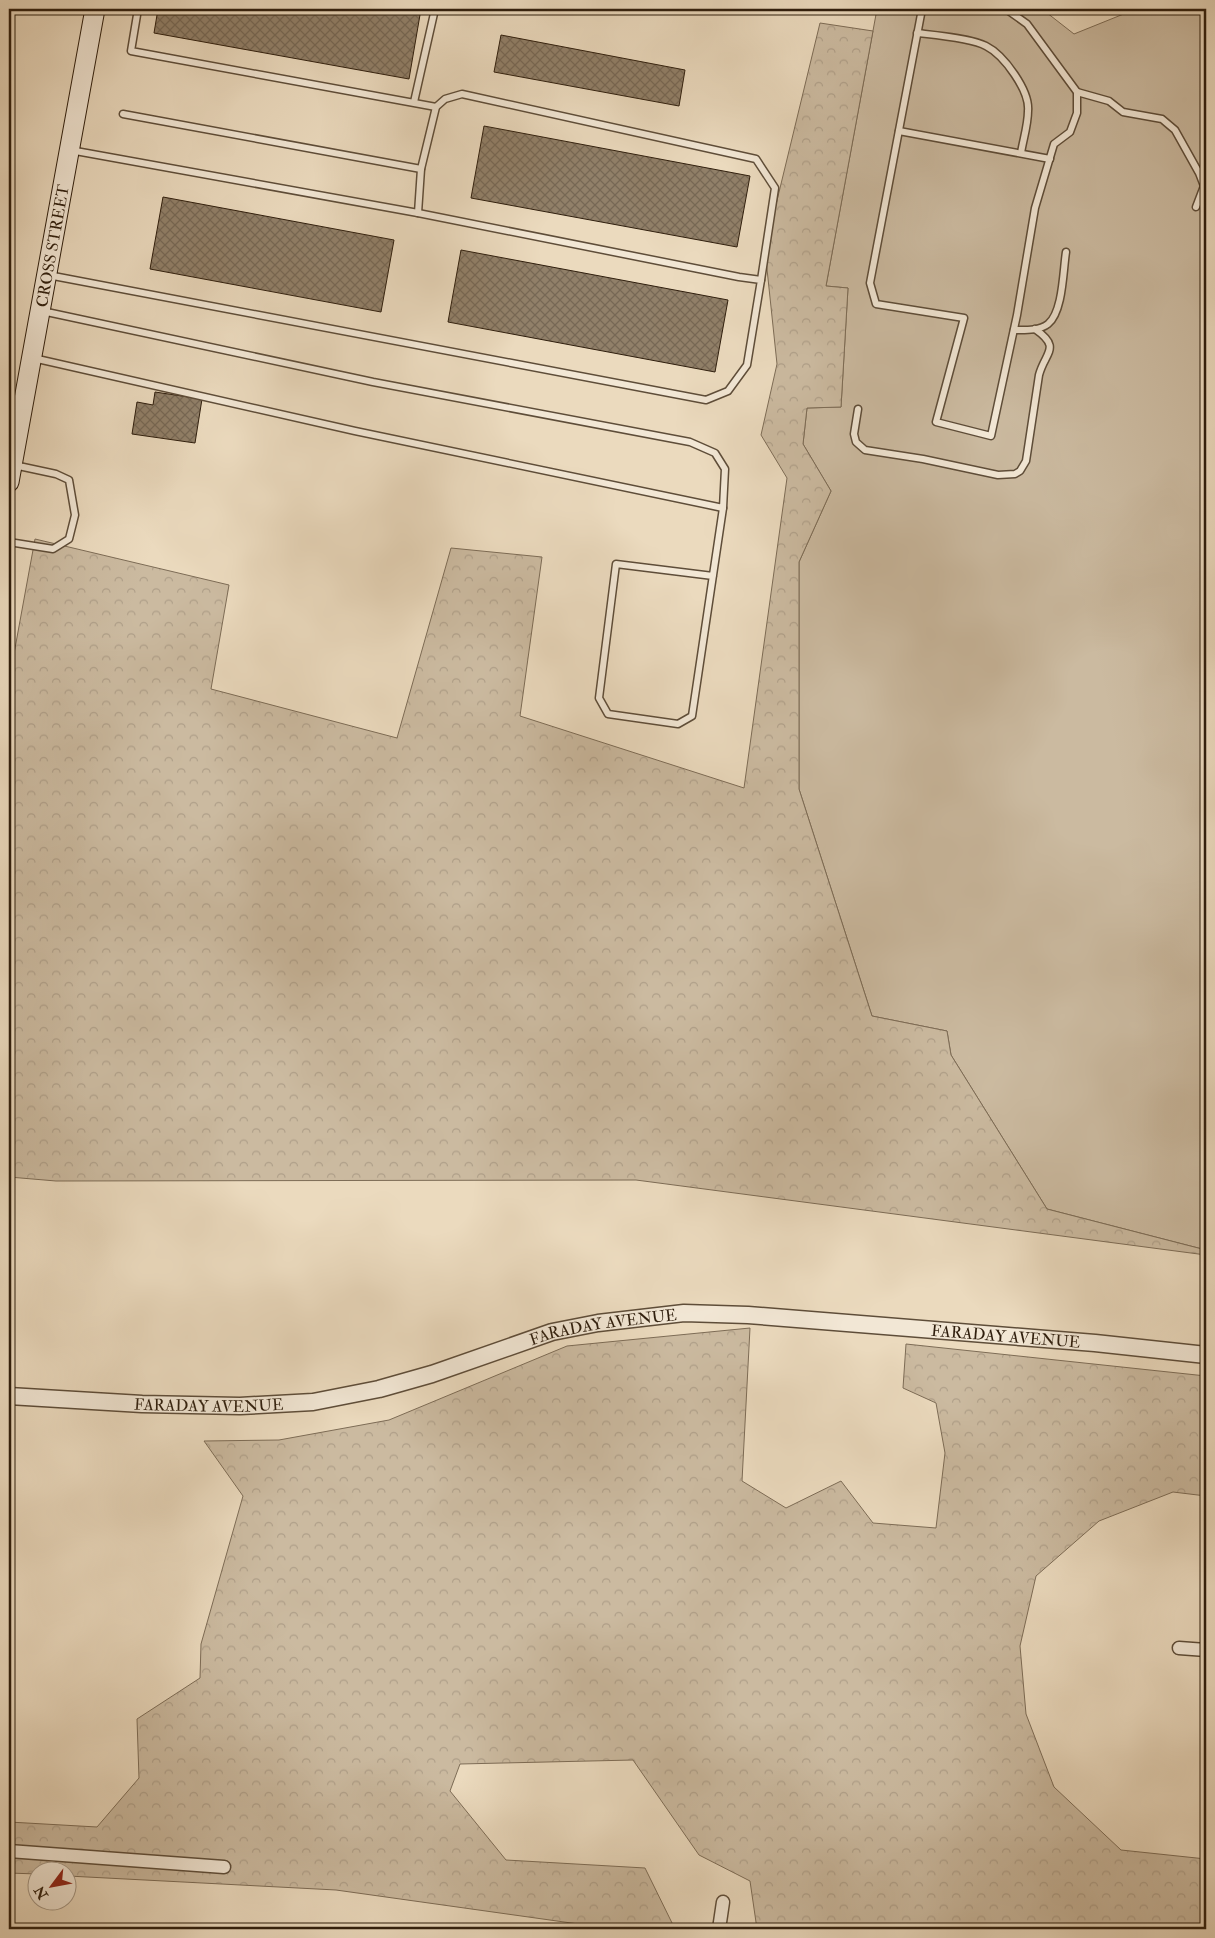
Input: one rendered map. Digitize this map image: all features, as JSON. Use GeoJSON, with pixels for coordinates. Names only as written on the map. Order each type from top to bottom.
{"type":"FeatureCollection","features":[{"type":"Feature","properties":{"kind":"main road","name":"CROSS STREET"},"geometry":{"type":"LineString","coordinates":[[10,473],[95,9]]}},
{"type":"Feature","properties":{"kind":"street","name":"FARADAY AVENUE"},"geometry":{"type":"LineString","coordinates":[[9,1396],[142,1404],[240,1406],[313,1402],[379,1389],[432,1374],[552,1332],[598,1323],[684,1314],[748,1314],[1095,1343],[1206,1355]]}},
{"type":"Feature","properties":{"kind":"street"},"geometry":{"type":"LineString","coordinates":[[1179,1648],[1206,1650]]}},
{"type":"Feature","properties":{"kind":"street"},"geometry":{"type":"LineString","coordinates":[[9,1851],[224,1867]]}},
{"type":"Feature","properties":{"kind":"street"},"geometry":{"type":"LineString","coordinates":[[720,1929],[723,1902]]}},
{"type":"Feature","properties":{"kind":"lane"},"geometry":{"type":"LineString","coordinates":[[138,9],[131,51],[436,107]]}},
{"type":"Feature","properties":{"kind":"lane"},"geometry":{"type":"LineString","coordinates":[[414,102],[434,9]]}},
{"type":"Feature","properties":{"kind":"lane"},"geometry":{"type":"LineString","coordinates":[[922,9],[870,283],[876,304],[964,318],[936,422],[991,436],[1014,330],[1035,208],[1054,144],[1070,132],[1077,113],[1077,92],[1027,24],[1006,9]]}},
{"type":"Feature","properties":{"kind":"lane"},"geometry":{"type":"LineString","coordinates":[[917,33],[956,38],[986,46],[1009,67],[1023,88],[1029,110],[1021,153]]}},
{"type":"Feature","properties":{"kind":"lane"},"geometry":{"type":"LineString","coordinates":[[1077,92],[1108,101],[1123,112],[1162,119],[1175,130],[1199,173],[1204,186],[1196,207]]}},
{"type":"Feature","properties":{"kind":"lane"},"geometry":{"type":"LineString","coordinates":[[46,275],[706,400],[728,391],[747,365],[775,188],[756,159],[462,94],[445,99],[436,107],[421,169],[418,213]]}},
{"type":"Feature","properties":{"kind":"lane"},"geometry":{"type":"LineString","coordinates":[[123,114],[421,169]]}},
{"type":"Feature","properties":{"kind":"lane"},"geometry":{"type":"LineString","coordinates":[[899,132],[1050,159]]}},
{"type":"Feature","properties":{"kind":"lane"},"geometry":{"type":"LineString","coordinates":[[69,150],[418,213],[739,278],[761,280]]}},
{"type":"Feature","properties":{"kind":"lane"},"geometry":{"type":"LineString","coordinates":[[1014,330],[1035,329],[1048,324],[1058,312],[1066,252]]}},
{"type":"Feature","properties":{"kind":"lane"},"geometry":{"type":"LineString","coordinates":[[40,310],[373,382],[690,442],[715,453],[725,468],[723,508],[713,576],[692,716],[678,724],[608,714],[599,698],[616,564],[713,576]]}},
{"type":"Feature","properties":{"kind":"lane"},"geometry":{"type":"LineString","coordinates":[[858,409],[854,434],[856,442],[864,450],[923,459],[998,474],[1015,474],[1020,471],[1026,461],[1039,375],[1041,366],[1050,351],[1050,343],[1046,337],[1035,329]]}},
{"type":"Feature","properties":{"kind":"lane"},"geometry":{"type":"LineString","coordinates":[[31,358],[355,431],[723,508]]}},
{"type":"Feature","properties":{"kind":"lane"},"geometry":{"type":"LineString","coordinates":[[9,542],[53,550],[69,538],[75,515],[69,480],[56,474],[10,473]]}},
{"type":"Feature","properties":{"kind":"green space"},"geometry":{"type":"Polygon","coordinates":[[[877,9],[1042,9],[1074,34],[1136,9],[1206,9],[1206,1250],[1047,1209],[951,1055],[947,1031],[872,1016],[799,789],[799,562],[831,491],[803,444],[807,408],[841,407],[848,288],[826,286],[877,9]]]}},
{"type":"Feature","properties":{"kind":"green space"},"geometry":{"type":"Polygon","coordinates":[[[820,23],[873,31],[826,286],[848,288],[841,407],[807,408],[803,444],[831,491],[799,562],[799,789],[872,1016],[947,1031],[951,1055],[1047,1209],[1206,1250],[1206,1255],[636,1180],[56,1181],[9,1177],[9,681],[35,539],[229,585],[211,689],[397,738],[451,548],[542,557],[520,716],[744,788],[787,478],[761,435],[777,364],[765,250],[820,23]]]}},
{"type":"Feature","properties":{"kind":"green space"},"geometry":{"type":"Polygon","coordinates":[[[750,1328],[742,1481],[786,1508],[841,1481],[873,1523],[936,1528],[945,1453],[936,1403],[903,1388],[906,1344],[1206,1376],[1206,1496],[1173,1492],[1099,1521],[1036,1576],[1020,1646],[1026,1714],[1054,1787],[1121,1850],[1206,1859],[1206,1929],[757,1929],[750,1881],[699,1855],[633,1760],[460,1764],[450,1791],[506,1860],[645,1868],[675,1929],[614,1929],[336,1890],[78,1877],[78,1860],[28,1860],[28,1874],[9,1873],[9,1822],[97,1827],[139,1778],[137,1719],[200,1678],[201,1644],[243,1496],[204,1441],[279,1440],[389,1420],[567,1346],[750,1328]]]}},
{"type":"Feature","properties":{"kind":"building"},"geometry":{"type":"Polygon","coordinates":[[[158,9],[421,9],[409,79],[154,33],[158,9]]]}},
{"type":"Feature","properties":{"kind":"building"},"geometry":{"type":"Polygon","coordinates":[[[501,35],[685,70],[679,106],[494,72],[501,35]]]}},
{"type":"Feature","properties":{"kind":"building"},"geometry":{"type":"Polygon","coordinates":[[[484,126],[750,176],[737,247],[471,198],[484,126]]]}},
{"type":"Feature","properties":{"kind":"building"},"geometry":{"type":"Polygon","coordinates":[[[163,197],[394,240],[381,312],[150,269],[163,197]]]}},
{"type":"Feature","properties":{"kind":"building"},"geometry":{"type":"Polygon","coordinates":[[[461,250],[728,300],[715,372],[448,322],[461,250]]]}},
{"type":"Feature","properties":{"kind":"building"},"geometry":{"type":"Polygon","coordinates":[[[155,392],[202,399],[195,443],[132,434],[137,402],[153,405],[155,392]]]}}]}
